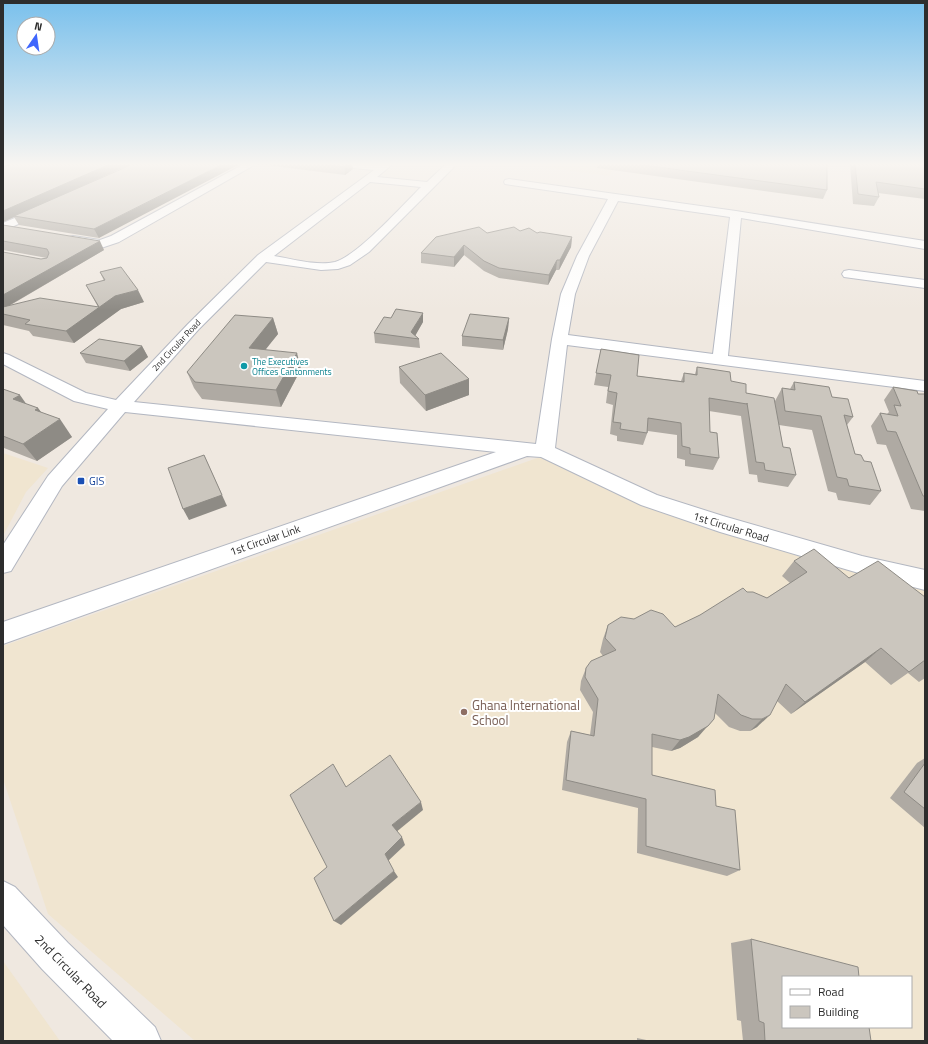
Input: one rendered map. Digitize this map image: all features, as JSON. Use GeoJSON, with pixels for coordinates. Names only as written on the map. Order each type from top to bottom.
{"type":"FeatureCollection","features":[{"type":"Feature","properties":{"kind":"street"},"geometry":{"type":"LineString","coordinates":[[3,227],[33,213]]}},
{"type":"Feature","properties":{"kind":"street"},"geometry":{"type":"LineString","coordinates":[[63,238],[93,244],[101,244],[115,239],[163,213]]}},
{"type":"Feature","properties":{"kind":"street","name":"2nd Circular Road"},"geometry":{"type":"LineString","coordinates":[[3,564],[55,481],[120,406],[193,327],[263,258],[323,213]]}},
{"type":"Feature","properties":{"kind":"street"},"geometry":{"type":"LineString","coordinates":[[263,258],[321,266],[340,264],[359,254],[365,249],[401,213]]}},
{"type":"Feature","properties":{"kind":"street"},"geometry":{"type":"LineString","coordinates":[[536,450],[560,339],[568,294],[583,256],[606,213]]}},
{"type":"Feature","properties":{"kind":"street"},"geometry":{"type":"LineString","coordinates":[[727,213],[925,245]]}},
{"type":"Feature","properties":{"kind":"street"},"geometry":{"type":"LineString","coordinates":[[720,359],[736,214]]}},
{"type":"Feature","properties":{"kind":"street"},"geometry":{"type":"LineString","coordinates":[[3,227],[18,230]]}},
{"type":"Feature","properties":{"kind":"street"},"geometry":{"type":"LineString","coordinates":[[849,274],[925,284]]}},
{"type":"Feature","properties":{"kind":"street"},"geometry":{"type":"LineString","coordinates":[[560,339],[925,386]]}},
{"type":"Feature","properties":{"kind":"street","name":"1st Circular Road"},"geometry":{"type":"LineString","coordinates":[[3,358],[80,397],[120,406],[536,450],[649,500],[720,524],[862,565],[925,580]]}},
{"type":"Feature","properties":{"kind":"street","name":"1st Circular Link"},"geometry":{"type":"LineString","coordinates":[[3,633],[536,450]]}},
{"type":"Feature","properties":{"kind":"street","name":"2nd Circular Road"},"geometry":{"type":"LineString","coordinates":[[3,899],[54,956],[141,1041]]}},
{"type":"Feature","properties":{"kind":"shaded area"},"geometry":{"type":"Polygon","coordinates":[[[3,453],[48,468],[26,492],[3,536],[3,453]]]}},
{"type":"Feature","properties":{"kind":"shaded area","name":"Ghana International School"},"geometry":{"type":"Polygon","coordinates":[[[540,457],[706,529],[925,585],[925,1041],[195,1041],[48,914],[3,779],[3,646],[540,457]]]}},
{"type":"Feature","properties":{"kind":"shaded area"},"geometry":{"type":"Polygon","coordinates":[[[3,961],[60,1041],[3,1041],[3,961]]]}},
{"type":"Feature","properties":{"kind":"building"},"geometry":{"type":"Polygon","coordinates":[[[22,213],[126,213],[94,229],[14,216],[22,213]]]}},
{"type":"Feature","properties":{"kind":"building"},"geometry":{"type":"Polygon","coordinates":[[[3,225],[100,241],[3,295],[3,252],[41,259],[47,258],[49,253],[47,249],[3,241],[3,225]]]}},
{"type":"Feature","properties":{"kind":"building"},"geometry":{"type":"Polygon","coordinates":[[[479,227],[487,233],[514,227],[520,231],[529,228],[537,233],[540,232],[572,237],[560,260],[557,260],[549,275],[499,268],[484,261],[464,245],[454,257],[421,253],[436,237],[479,227]]]}},
{"type":"Feature","properties":{"kind":"building"},"geometry":{"type":"Polygon","coordinates":[[[121,267],[138,290],[115,296],[66,331],[25,324],[30,320],[3,314],[3,307],[40,298],[99,307],[86,285],[105,280],[100,272],[121,267]]]}},
{"type":"Feature","properties":{"kind":"building"},"geometry":{"type":"Polygon","coordinates":[[[396,309],[423,313],[411,332],[419,339],[374,333],[384,317],[391,318],[396,309]]]}},
{"type":"Feature","properties":{"kind":"building"},"geometry":{"type":"Polygon","coordinates":[[[470,314],[509,318],[503,340],[462,336],[470,314]]]}},
{"type":"Feature","properties":{"kind":"building"},"geometry":{"type":"Polygon","coordinates":[[[235,315],[273,318],[249,348],[297,353],[276,390],[195,382],[187,372],[235,315]]]}},
{"type":"Feature","properties":{"kind":"building"},"geometry":{"type":"Polygon","coordinates":[[[99,339],[142,346],[124,361],[80,353],[99,339]]]}},
{"type":"Feature","properties":{"kind":"building"},"geometry":{"type":"Polygon","coordinates":[[[601,349],[639,355],[637,376],[684,382],[684,373],[697,375],[697,367],[730,372],[731,381],[746,384],[746,393],[774,398],[783,447],[790,448],[796,475],[765,470],[764,463],[756,462],[747,403],[709,398],[710,432],[717,433],[719,458],[690,454],[690,448],[682,446],[681,423],[648,418],[647,433],[620,429],[621,423],[613,422],[617,393],[608,391],[611,375],[596,373],[601,349]]]}},
{"type":"Feature","properties":{"kind":"building"},"geometry":{"type":"Polygon","coordinates":[[[441,353],[469,379],[425,395],[399,367],[441,353]]]}},
{"type":"Feature","properties":{"kind":"building"},"geometry":{"type":"Polygon","coordinates":[[[794,382],[829,387],[832,397],[848,399],[853,417],[844,415],[855,454],[861,455],[864,461],[871,462],[881,491],[849,486],[847,479],[837,477],[821,416],[785,411],[782,388],[795,390],[794,382]]]}},
{"type":"Feature","properties":{"kind":"building"},"geometry":{"type":"Polygon","coordinates":[[[893,387],[917,391],[918,394],[925,394],[925,496],[923,496],[896,432],[887,431],[880,413],[898,416],[894,405],[901,406],[893,387]]]}},
{"type":"Feature","properties":{"kind":"building"},"geometry":{"type":"Polygon","coordinates":[[[3,389],[20,395],[13,399],[38,408],[35,410],[60,419],[23,444],[3,436],[3,389]]]}},
{"type":"Feature","properties":{"kind":"building"},"geometry":{"type":"Polygon","coordinates":[[[204,455],[222,495],[183,509],[168,468],[204,455]]]}},
{"type":"Feature","properties":{"kind":"building"},"geometry":{"type":"Polygon","coordinates":[[[814,549],[849,578],[878,561],[925,597],[925,660],[909,672],[881,648],[805,702],[786,684],[770,715],[762,719],[752,719],[741,715],[718,694],[714,719],[708,726],[689,737],[680,740],[652,734],[652,775],[715,790],[716,806],[735,810],[740,870],[646,846],[646,799],[566,780],[571,731],[594,736],[598,699],[585,677],[586,668],[591,661],[616,650],[605,638],[608,625],[621,617],[634,619],[651,610],[663,614],[675,627],[700,615],[743,588],[747,592],[753,592],[767,598],[807,572],[794,561],[814,549]]]}},
{"type":"Feature","properties":{"kind":"building"},"geometry":{"type":"Polygon","coordinates":[[[390,755],[421,802],[392,825],[402,837],[385,854],[394,871],[334,921],[314,878],[327,867],[290,795],[333,764],[346,787],[390,755]]]}},
{"type":"Feature","properties":{"kind":"building"},"geometry":{"type":"Polygon","coordinates":[[[925,763],[925,809],[904,792],[925,763]]]}},
{"type":"Feature","properties":{"kind":"building"},"geometry":{"type":"Polygon","coordinates":[[[751,939],[858,967],[859,976],[782,976],[782,1028],[869,1028],[871,1041],[765,1041],[764,1023],[759,1021],[751,939]]]}},
{"type":"Feature","properties":{"kind":"place","name":"The Executives Offices Cantonments"},"geometry":{"type":"Point","coordinates":[244,366]}},
{"type":"Feature","properties":{"kind":"place","name":"GIS"},"geometry":{"type":"Point","coordinates":[81,481]}},
{"type":"Feature","properties":{"kind":"place","name":"Ghana International School"},"geometry":{"type":"Point","coordinates":[464,712]}}]}
